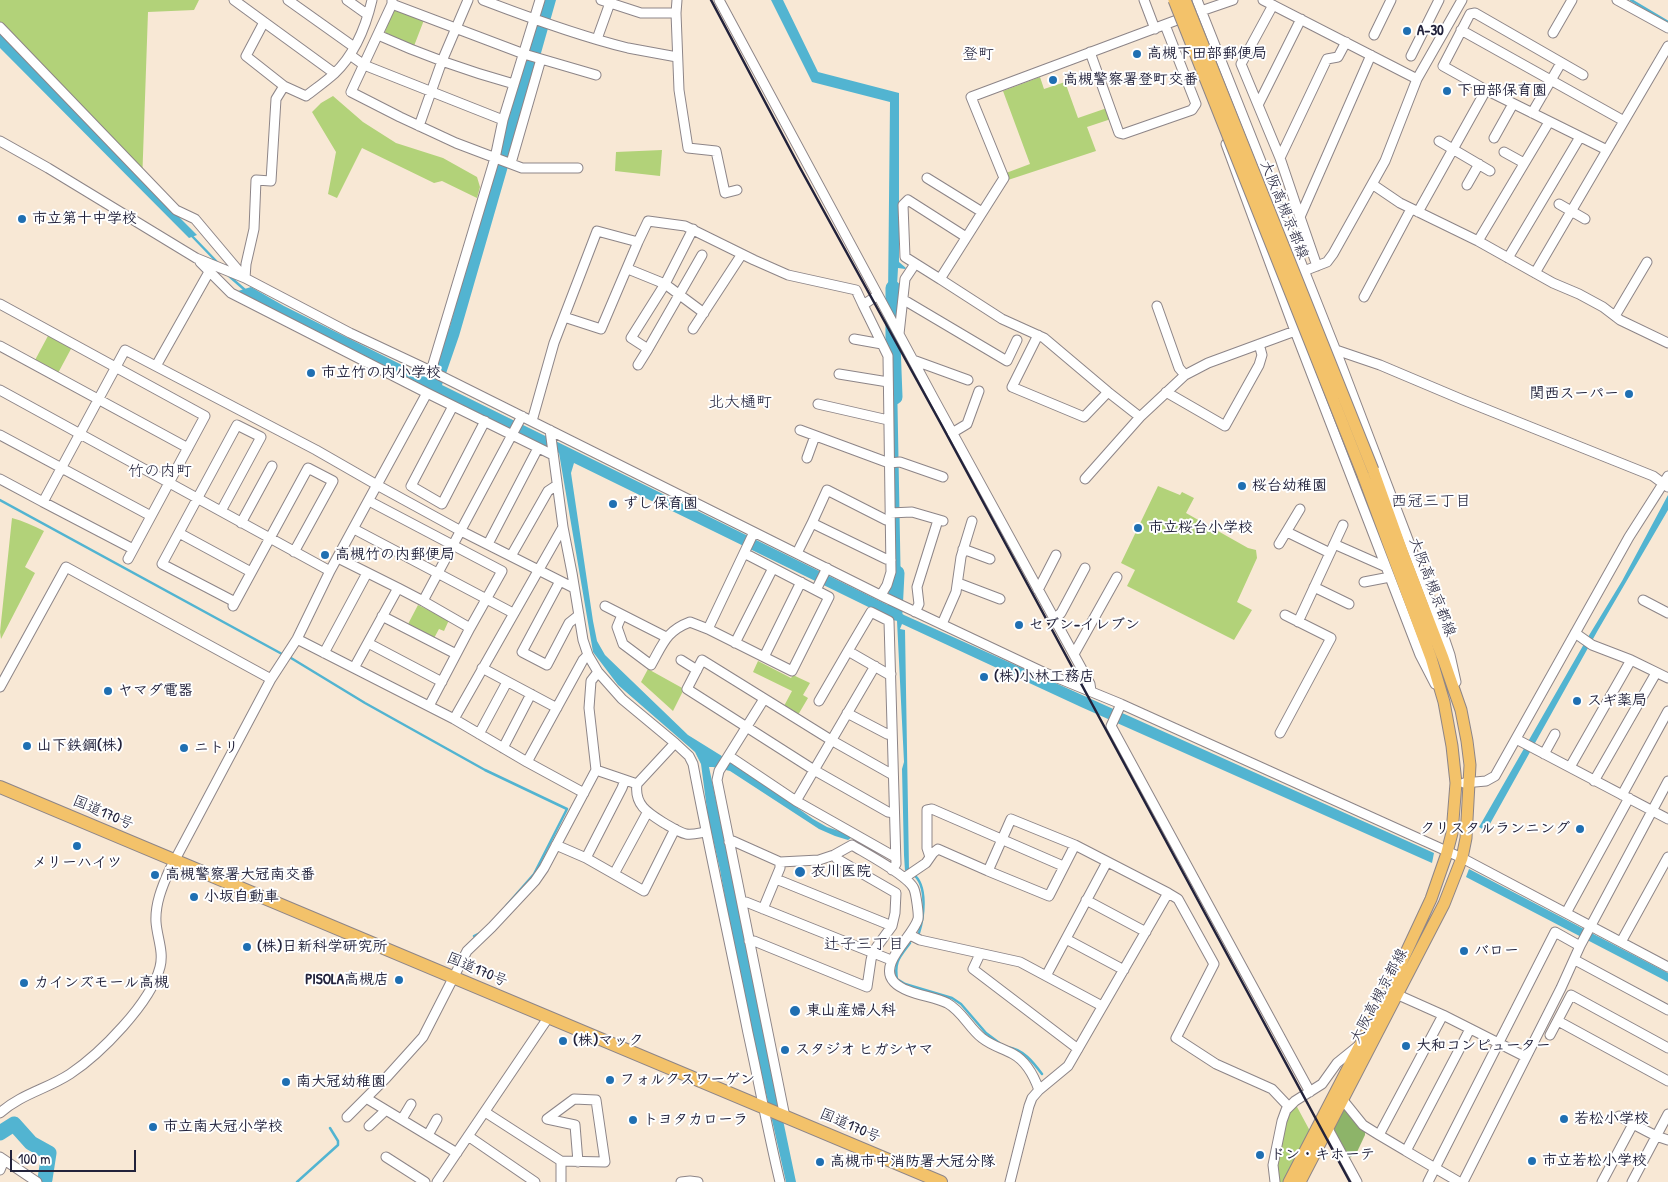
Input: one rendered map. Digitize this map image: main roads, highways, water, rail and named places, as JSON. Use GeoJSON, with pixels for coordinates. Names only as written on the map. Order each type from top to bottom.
{"type":"FeatureCollection","features":[{"type":"Feature","properties":{"kind":"highway","name":"国道170号"},"geometry":{"type":"LineString","coordinates":[[0,787],[941,1182]]}},
{"type":"Feature","properties":{"kind":"main road","name":"大阪高槻京都線"},"geometry":{"type":"LineString","coordinates":[[1174,0],[1403,554],[1461,710],[1470,765],[1466,838],[1456,876],[1444,904],[1327,1126],[1300,1182]]}},
{"type":"Feature","properties":{"kind":"main road","name":"大阪高槻京都線"},"geometry":{"type":"LineString","coordinates":[[1185,0],[1368,473],[1431,658],[1444,702],[1454,756],[1456,782],[1452,834],[1431,899],[1388,991],[1289,1182]]}},
{"type":"Feature","properties":{"kind":"water"},"geometry":{"type":"Polygon","coordinates":[[[544,0],[556,0],[541,53],[531,76],[507,170],[459,336],[442,385],[892,607],[904,615],[1434,853],[1432,863],[1081,707],[902,624],[900,629],[905,630],[909,869],[905,871],[902,769],[904,762],[897,621],[574,463],[571,473],[593,621],[597,641],[605,655],[688,735],[746,771],[813,819],[827,827],[854,836],[848,840],[819,829],[730,771],[709,767],[796,1182],[786,1182],[708,817],[701,764],[695,752],[618,685],[593,652],[559,453],[466,408],[238,291],[251,287],[284,306],[428,378],[440,355],[450,326],[505,127],[544,0]]]}},
{"type":"Feature","properties":{"kind":"water"},"geometry":{"type":"Polygon","coordinates":[[[771,0],[783,0],[818,72],[899,93],[899,262],[906,268],[898,268],[897,286],[895,287],[895,311],[888,298],[890,102],[812,82],[771,0]]]}},
{"type":"Feature","properties":{"kind":"water"},"geometry":{"type":"Polygon","coordinates":[[[0,33],[197,235],[189,238],[0,48],[0,33]]]}},
{"type":"Feature","properties":{"kind":"water"},"geometry":{"type":"Polygon","coordinates":[[[897,378],[901,594],[895,591],[892,379],[897,378]]]}},
{"type":"Feature","properties":{"kind":"water"},"geometry":{"type":"Polygon","coordinates":[[[1668,495],[1668,510],[1598,630],[1486,831],[1479,827],[1622,581],[1668,495]]]}},
{"type":"Feature","properties":{"kind":"water"},"geometry":{"type":"Polygon","coordinates":[[[1469,869],[1668,973],[1668,982],[1466,877],[1469,869]]]}},
{"type":"Feature","properties":{"kind":"waterway"},"geometry":{"type":"LineString","coordinates":[[1631,0],[1668,22]]}},
{"type":"Feature","properties":{"kind":"waterway"},"geometry":{"type":"LineString","coordinates":[[191,235],[217,262]]}},
{"type":"Feature","properties":{"kind":"waterway"},"geometry":{"type":"LineString","coordinates":[[229,276],[245,290]]}},
{"type":"Feature","properties":{"kind":"waterway"},"geometry":{"type":"LineString","coordinates":[[893,288],[895,397]]}},
{"type":"Feature","properties":{"kind":"waterway"},"geometry":{"type":"LineString","coordinates":[[0,500],[282,654]]}},
{"type":"Feature","properties":{"kind":"waterway"},"geometry":{"type":"LineString","coordinates":[[895,613],[897,573]]}},
{"type":"Feature","properties":{"kind":"waterway"},"geometry":{"type":"LineString","coordinates":[[291,658],[365,703],[485,770],[567,809],[534,874],[506,906]]}},
{"type":"Feature","properties":{"kind":"waterway"},"geometry":{"type":"LineString","coordinates":[[913,874],[921,886],[924,902],[919,933]]}},
{"type":"Feature","properties":{"kind":"waterway"},"geometry":{"type":"LineString","coordinates":[[474,936],[482,932]]}},
{"type":"Feature","properties":{"kind":"waterway"},"geometry":{"type":"LineString","coordinates":[[910,943],[897,963],[897,979],[905,984],[952,998],[961,1004],[986,1033],[1002,1045]]}},
{"type":"Feature","properties":{"kind":"waterway"},"geometry":{"type":"LineString","coordinates":[[1007,1047],[1023,1053],[1042,1074]]}},
{"type":"Feature","properties":{"kind":"waterway"},"geometry":{"type":"LineString","coordinates":[[0,1133],[14,1124],[31,1143],[49,1153],[45,1179]]}},
{"type":"Feature","properties":{"kind":"waterway"},"geometry":{"type":"LineString","coordinates":[[297,1182],[338,1145],[338,1141],[330,1128]]}},
{"type":"Feature","properties":{"kind":"railway"},"geometry":{"type":"LineString","coordinates":[[711,0],[799,166],[941,424],[1350,1182]]}},
{"type":"Feature","properties":{"kind":"place","name":"A-30"},"geometry":{"type":"Point","coordinates":[1407,31]}},
{"type":"Feature","properties":{"kind":"place","name":"高槻下田部郵便局"},"geometry":{"type":"Point","coordinates":[1137,54]}},
{"type":"Feature","properties":{"kind":"place","name":"高槻警察署登町交番"},"geometry":{"type":"Point","coordinates":[1053,80]}},
{"type":"Feature","properties":{"kind":"place","name":"下田部保育園"},"geometry":{"type":"Point","coordinates":[1447,91]}},
{"type":"Feature","properties":{"kind":"place","name":"市立第十中学校"},"geometry":{"type":"Point","coordinates":[22,219]}},
{"type":"Feature","properties":{"kind":"place","name":"市立竹の内小学校"},"geometry":{"type":"Point","coordinates":[311,373]}},
{"type":"Feature","properties":{"kind":"place","name":"関西スーパー"},"geometry":{"type":"Point","coordinates":[1629,394]}},
{"type":"Feature","properties":{"kind":"place","name":"桜台幼稚園"},"geometry":{"type":"Point","coordinates":[1242,486]}},
{"type":"Feature","properties":{"kind":"place","name":"ずし保育園"},"geometry":{"type":"Point","coordinates":[613,504]}},
{"type":"Feature","properties":{"kind":"place","name":"市立桜台小学校"},"geometry":{"type":"Point","coordinates":[1138,528]}},
{"type":"Feature","properties":{"kind":"place","name":"高槻竹の内郵便局"},"geometry":{"type":"Point","coordinates":[325,555]}},
{"type":"Feature","properties":{"kind":"place","name":"セブン-イレブン"},"geometry":{"type":"Point","coordinates":[1019,625]}},
{"type":"Feature","properties":{"kind":"place","name":"(株)小林工務店"},"geometry":{"type":"Point","coordinates":[984,677]}},
{"type":"Feature","properties":{"kind":"place","name":"ヤマダ電器"},"geometry":{"type":"Point","coordinates":[108,691]}},
{"type":"Feature","properties":{"kind":"place","name":"スギ薬局"},"geometry":{"type":"Point","coordinates":[1577,701]}},
{"type":"Feature","properties":{"kind":"place","name":"山下鉄鋼(株)"},"geometry":{"type":"Point","coordinates":[27,746]}},
{"type":"Feature","properties":{"kind":"place","name":"ニトリ"},"geometry":{"type":"Point","coordinates":[184,748]}},
{"type":"Feature","properties":{"kind":"place","name":"クリスタルランニング"},"geometry":{"type":"Point","coordinates":[1580,829]}},
{"type":"Feature","properties":{"kind":"place","name":"メリーハイツ"},"geometry":{"type":"Point","coordinates":[77,846]}},
{"type":"Feature","properties":{"kind":"place","name":"衣川医院"},"geometry":{"type":"Point","coordinates":[800,872]}},
{"type":"Feature","properties":{"kind":"place","name":"高槻警察署大冠南交番"},"geometry":{"type":"Point","coordinates":[155,875]}},
{"type":"Feature","properties":{"kind":"place","name":"小坂自動車"},"geometry":{"type":"Point","coordinates":[194,897]}},
{"type":"Feature","properties":{"kind":"place","name":"(株)日新科学研究所"},"geometry":{"type":"Point","coordinates":[247,947]}},
{"type":"Feature","properties":{"kind":"place","name":"バロー"},"geometry":{"type":"Point","coordinates":[1464,951]}},
{"type":"Feature","properties":{"kind":"place","name":"PISOLA高槻店"},"geometry":{"type":"Point","coordinates":[399,980]}},
{"type":"Feature","properties":{"kind":"place","name":"カインズモール高槻"},"geometry":{"type":"Point","coordinates":[24,983]}},
{"type":"Feature","properties":{"kind":"place","name":"東山産婦人科"},"geometry":{"type":"Point","coordinates":[795,1011]}},
{"type":"Feature","properties":{"kind":"place","name":"(株)マック"},"geometry":{"type":"Point","coordinates":[563,1041]}},
{"type":"Feature","properties":{"kind":"place","name":"大和コンピューター"},"geometry":{"type":"Point","coordinates":[1406,1046]}},
{"type":"Feature","properties":{"kind":"place","name":"スタジオ ヒガシヤマ"},"geometry":{"type":"Point","coordinates":[785,1050]}},
{"type":"Feature","properties":{"kind":"place","name":"フォルクスワーゲン"},"geometry":{"type":"Point","coordinates":[610,1080]}},
{"type":"Feature","properties":{"kind":"place","name":"南大冠幼稚園"},"geometry":{"type":"Point","coordinates":[286,1082]}},
{"type":"Feature","properties":{"kind":"place","name":"若松小学校"},"geometry":{"type":"Point","coordinates":[1564,1119]}},
{"type":"Feature","properties":{"kind":"place","name":"トヨタカローラ"},"geometry":{"type":"Point","coordinates":[633,1120]}},
{"type":"Feature","properties":{"kind":"place","name":"市立南大冠小学校"},"geometry":{"type":"Point","coordinates":[153,1127]}},
{"type":"Feature","properties":{"kind":"place","name":"ドン・キホーテ"},"geometry":{"type":"Point","coordinates":[1260,1155]}},
{"type":"Feature","properties":{"kind":"place","name":"市立若松小学校"},"geometry":{"type":"Point","coordinates":[1532,1161]}},
{"type":"Feature","properties":{"kind":"place","name":"高槻市中消防署大冠分隊"},"geometry":{"type":"Point","coordinates":[820,1162]}},
{"type":"Feature","properties":{"kind":"district","name":"登町"},"geometry":{"type":"Point","coordinates":[978,55]}},
{"type":"Feature","properties":{"kind":"district","name":"北大樋町"},"geometry":{"type":"Point","coordinates":[740,403]}},
{"type":"Feature","properties":{"kind":"district","name":"竹の内町"},"geometry":{"type":"Point","coordinates":[160,472]}},
{"type":"Feature","properties":{"kind":"district","name":"西冠三丁目"},"geometry":{"type":"Point","coordinates":[1431,502]}},
{"type":"Feature","properties":{"kind":"district","name":"辻子三丁目"},"geometry":{"type":"Point","coordinates":[864,945]}}]}
